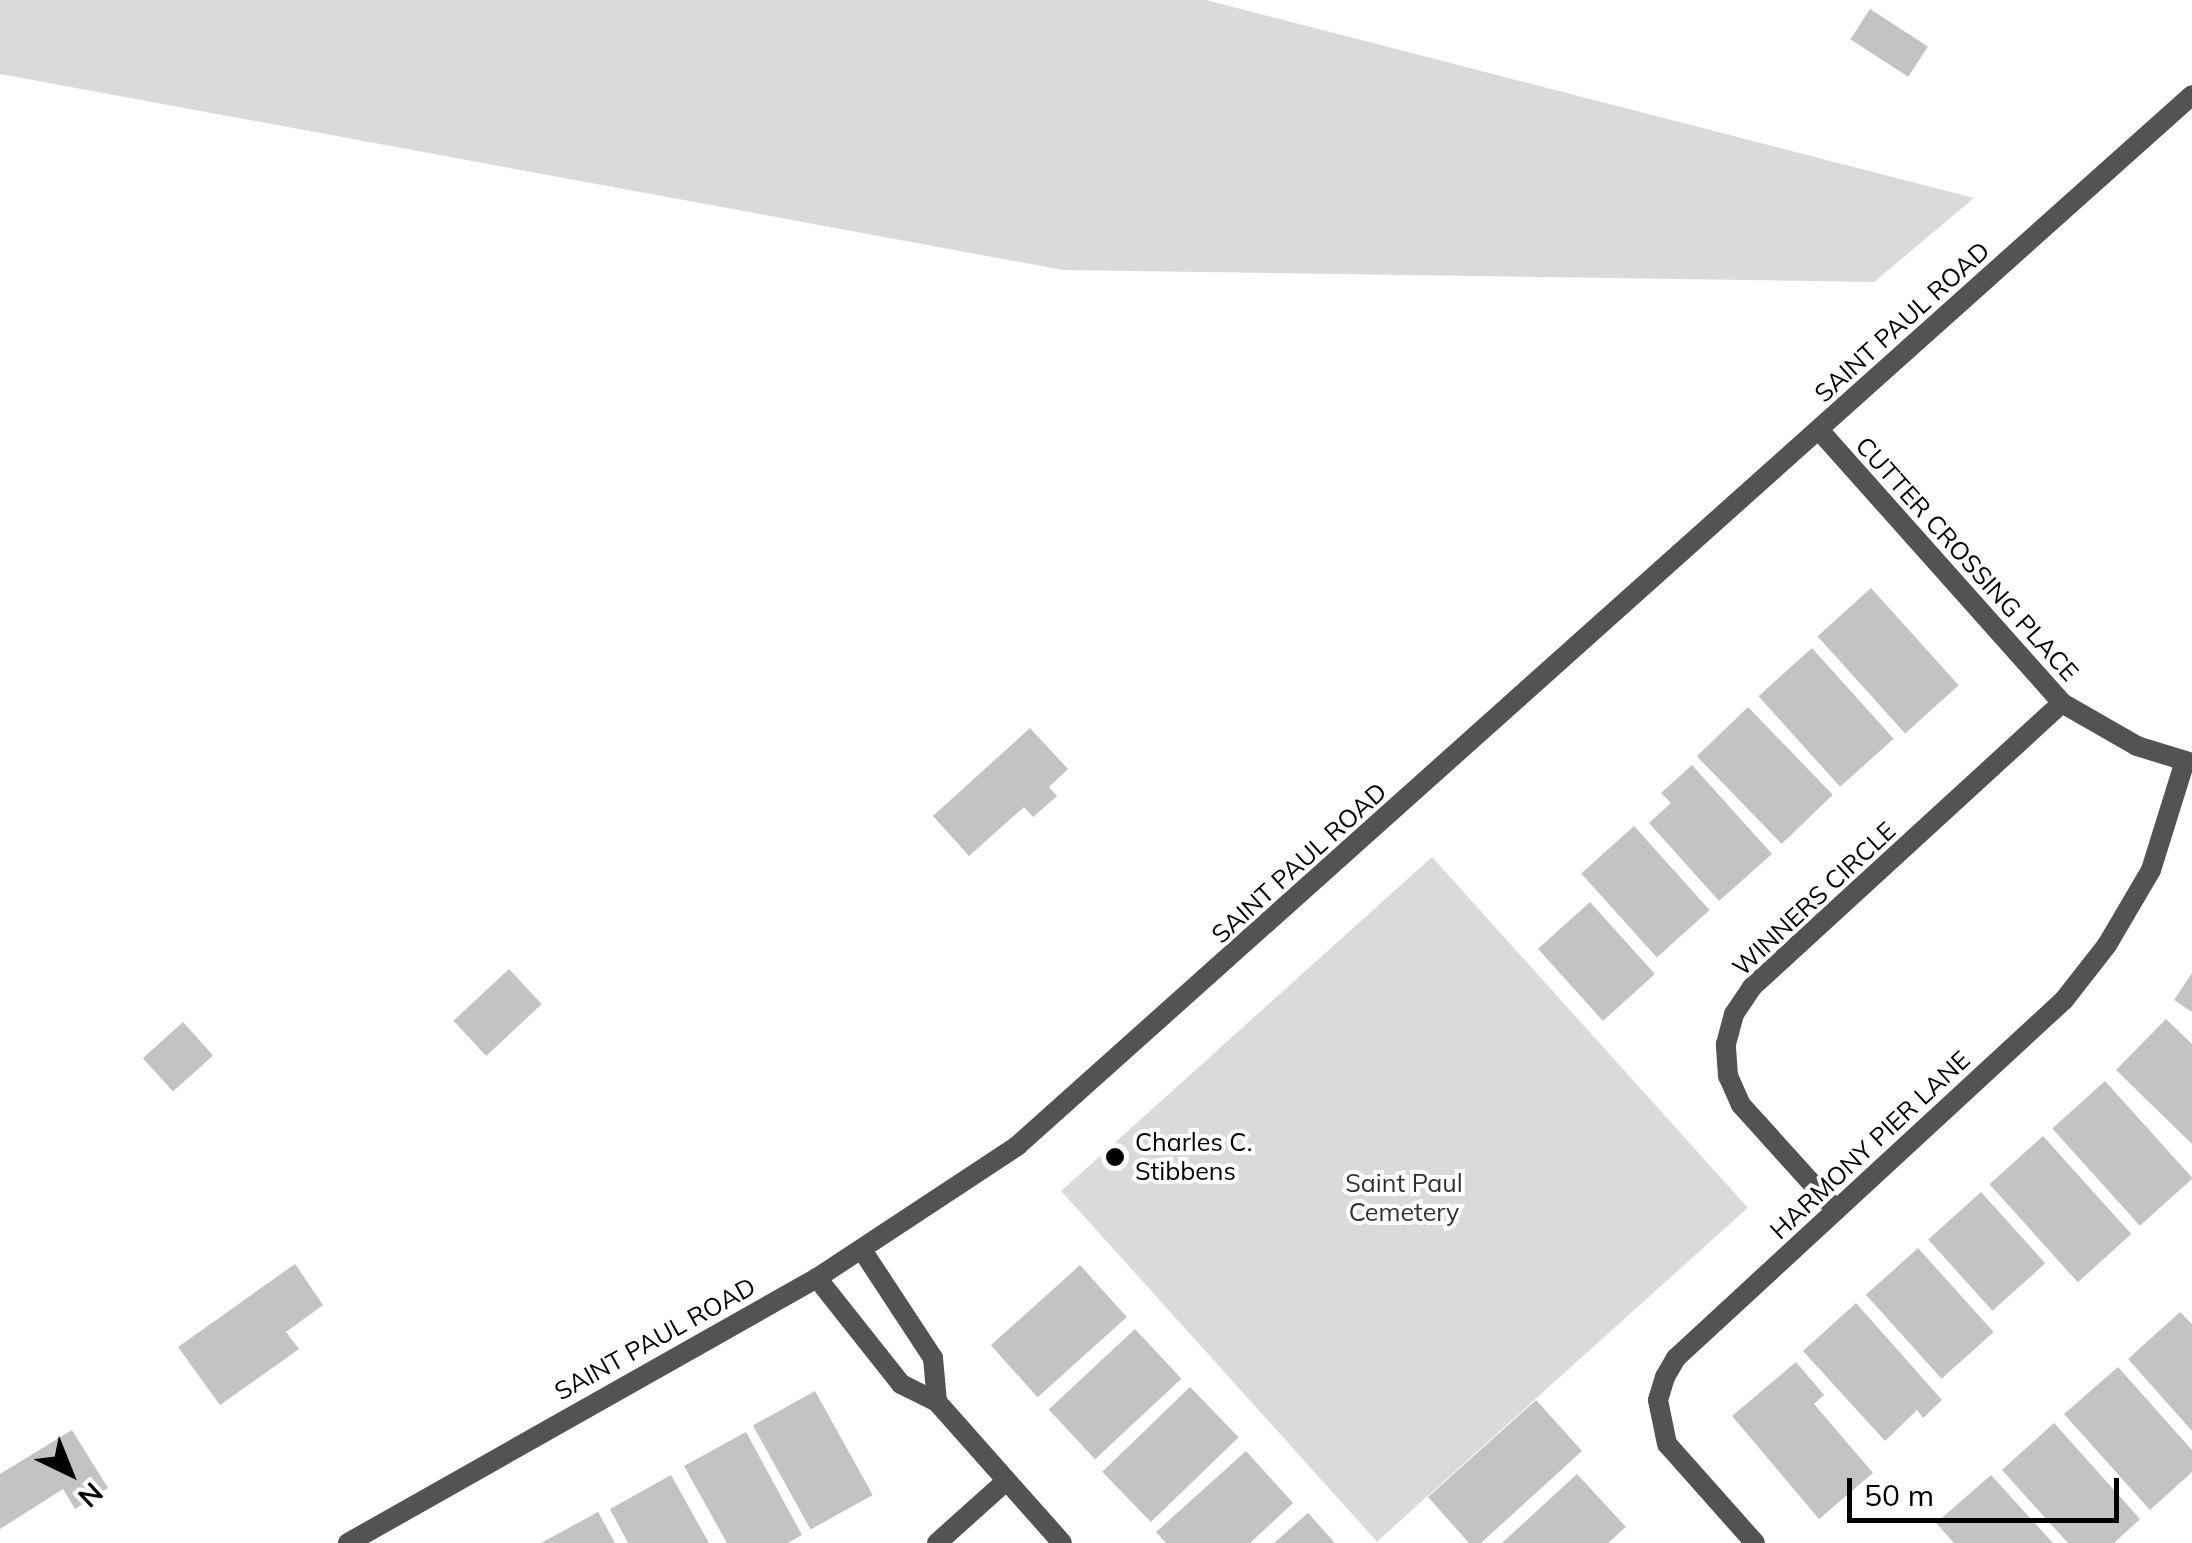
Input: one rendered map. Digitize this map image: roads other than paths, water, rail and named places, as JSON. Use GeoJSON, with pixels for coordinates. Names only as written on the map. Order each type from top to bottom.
{"type":"FeatureCollection","features":[{"type":"Feature","properties":{"kind":"street","name":"SAINT PAUL ROAD"},"geometry":{"type":"LineString","coordinates":[[348,1543],[817,1278],[1068,1106],[2192,94]]}},
{"type":"Feature","properties":{"kind":"street","name":"CUTTER CROSSING PLACE"},"geometry":{"type":"LineString","coordinates":[[1818,430],[2062,703],[2138,746],[2189,762]]}},
{"type":"Feature","properties":{"kind":"street","name":"WINNERS CIRCLE"},"geometry":{"type":"LineString","coordinates":[[1836,1210],[1741,1105],[1728,1076],[1726,1044],[1734,1014],[1752,987],[2062,703]]}},
{"type":"Feature","properties":{"kind":"street","name":"HARMONY PIER LANE"},"geometry":{"type":"LineString","coordinates":[[1755,1543],[1667,1444],[1658,1400],[1676,1358],[2064,1000],[2107,944],[2151,870],[2189,762]]}},
{"type":"Feature","properties":{"kind":"street"},"geometry":{"type":"LineString","coordinates":[[862,1250],[933,1358],[937,1402]]}},
{"type":"Feature","properties":{"kind":"street"},"geometry":{"type":"LineString","coordinates":[[817,1278],[900,1384],[937,1402],[1062,1543]]}},
{"type":"Feature","properties":{"kind":"street"},"geometry":{"type":"LineString","coordinates":[[938,1543],[1006,1482]]}},
{"type":"Feature","properties":{"kind":"place","name":"Charles C. Stibbens"},"geometry":{"type":"Point","coordinates":[1115,1157]}},
{"type":"Feature","properties":{"kind":"park label","name":"Saint Paul Cemetery"},"geometry":{"type":"Point","coordinates":[1404,1198]}}]}
